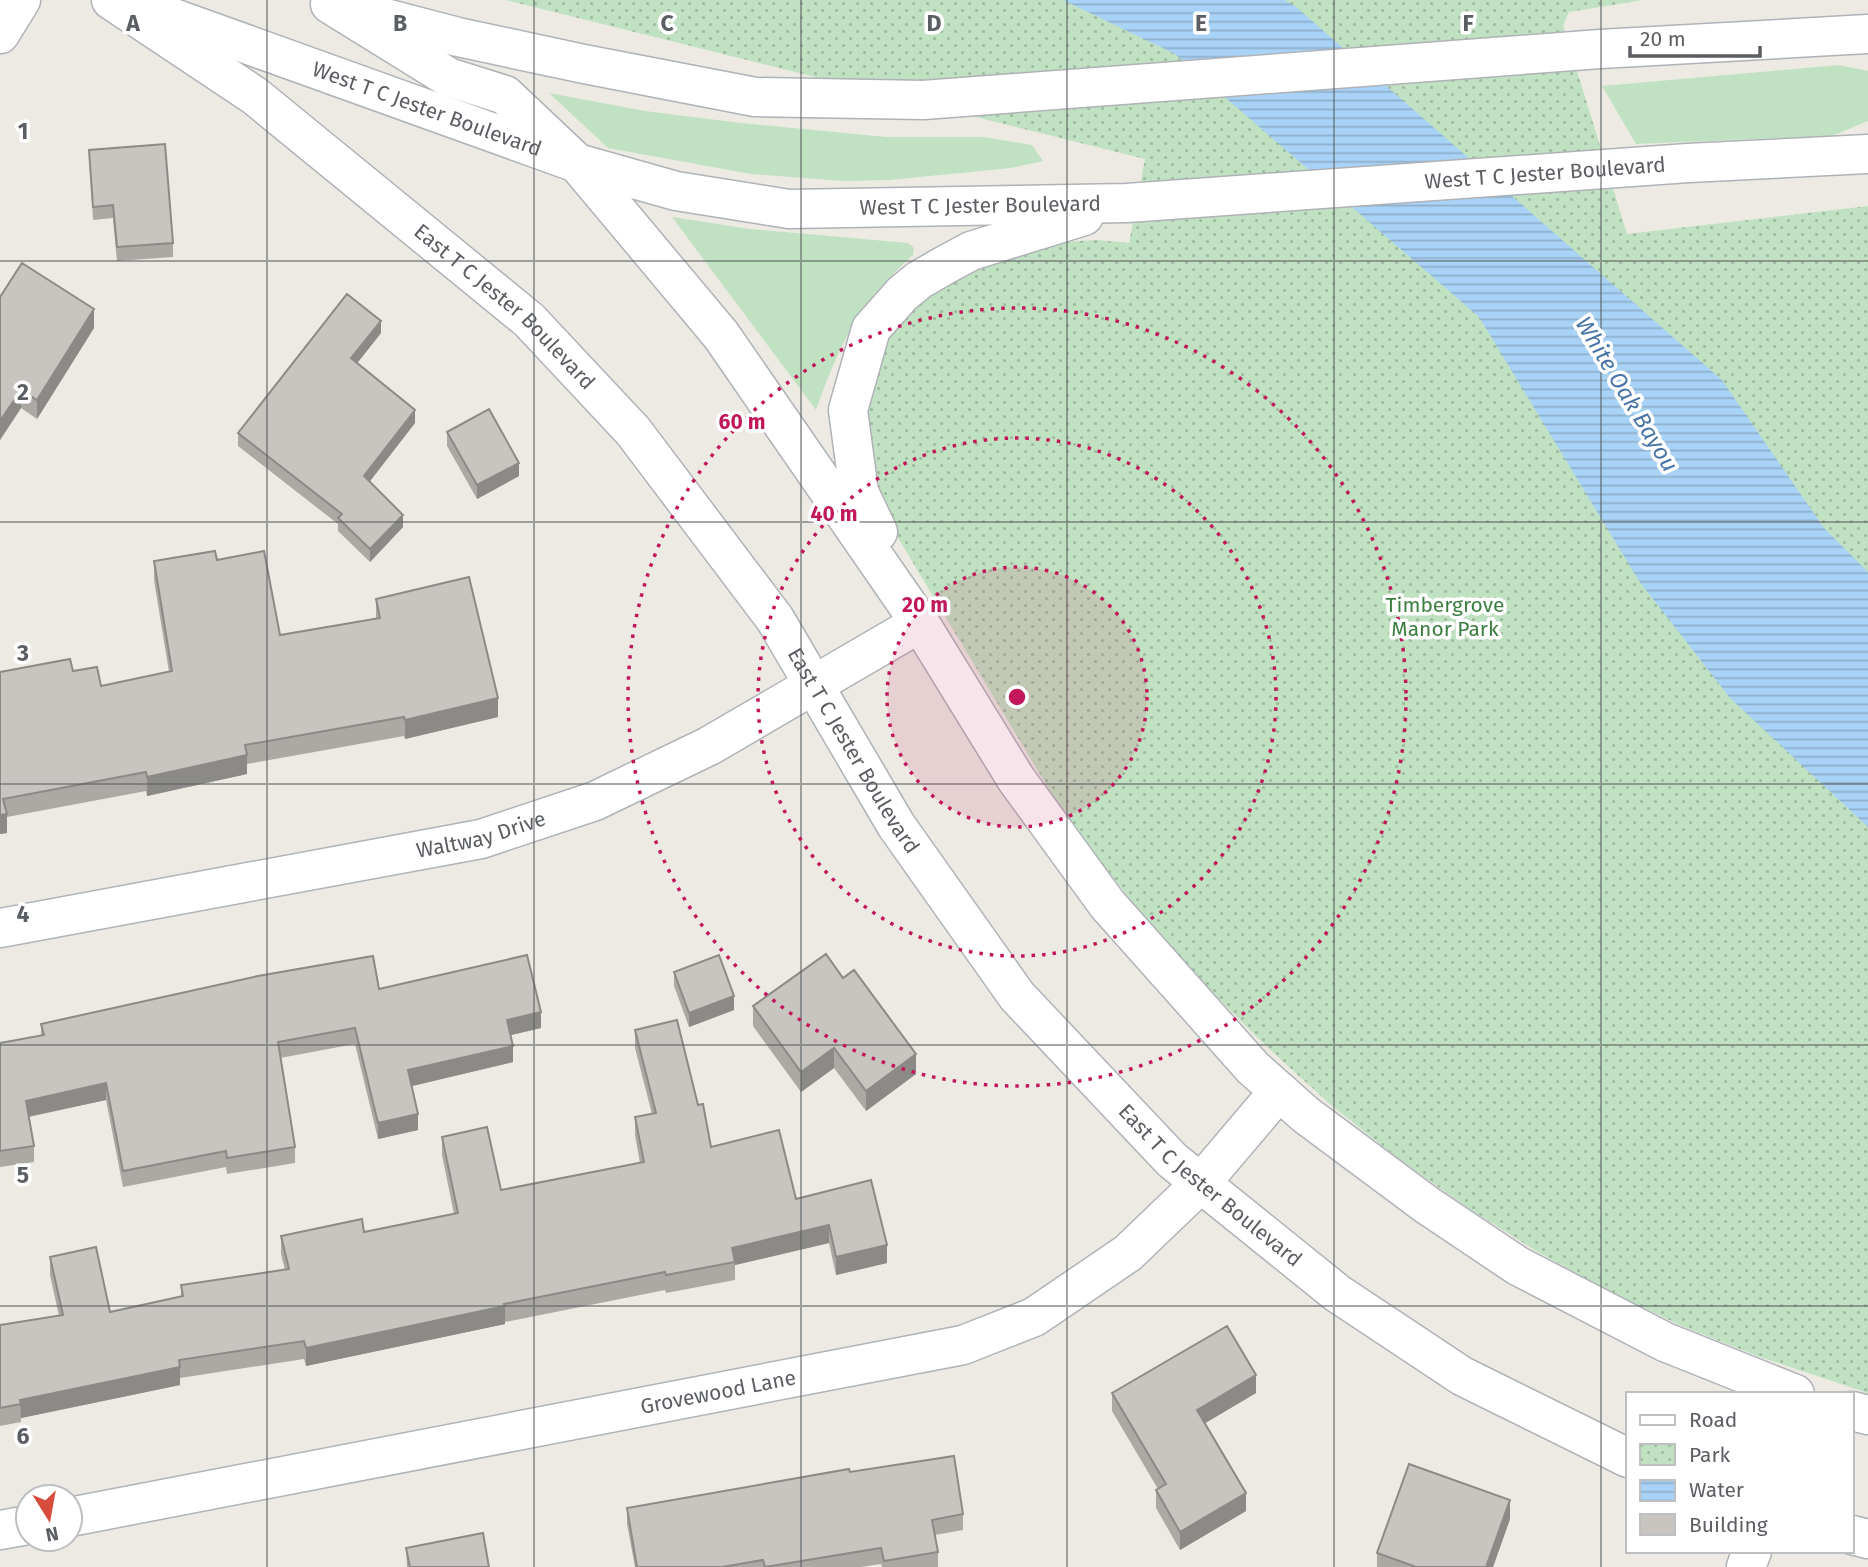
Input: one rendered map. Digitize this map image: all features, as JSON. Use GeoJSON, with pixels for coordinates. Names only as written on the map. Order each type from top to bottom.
{"type":"FeatureCollection","features":[{"type":"Feature","properties":{"kind":"street"},"geometry":{"type":"LineString","coordinates":[[0,34],[21,0]]}},
{"type":"Feature","properties":{"kind":"street","name":"East T C Jester Boulevard"},"geometry":{"type":"LineString","coordinates":[[111,0],[256,96],[529,320],[634,431],[775,619],[897,825],[1017,996],[1172,1160],[1337,1293],[1462,1376],[1626,1457]]}},
{"type":"Feature","properties":{"kind":"street","name":"West T C Jester Boulevard"},"geometry":{"type":"LineString","coordinates":[[122,0],[577,163],[676,191],[789,209],[1127,203],[1688,163],[1868,154]]}},
{"type":"Feature","properties":{"kind":"street"},"geometry":{"type":"LineString","coordinates":[[325,2],[448,76],[505,95],[577,163],[721,335],[920,623],[1016,779],[1107,904],[1253,1068],[1427,1205],[1518,1266],[1665,1342],[1790,1392]]}},
{"type":"Feature","properties":{"kind":"street"},"geometry":{"type":"LineString","coordinates":[[325,2],[458,37],[755,97],[923,100],[1600,50],[1868,34]]}},
{"type":"Feature","properties":{"kind":"street"},"geometry":{"type":"LineString","coordinates":[[920,623],[859,492],[848,410],[872,329],[902,293],[919,280],[971,251],[1127,203]]}},
{"type":"Feature","properties":{"kind":"street","name":"Waltway Drive"},"geometry":{"type":"LineString","coordinates":[[0,928],[481,839],[596,801],[709,746],[920,623]]}},
{"type":"Feature","properties":{"kind":"street","name":"Grovewood Lane"},"geometry":{"type":"LineString","coordinates":[[84,1514],[963,1345],[1034,1317],[1128,1253],[1201,1183],[1279,1091]]}},
{"type":"Feature","properties":{"kind":"green space","name":"Timbergrove Manor Park"},"geometry":{"type":"Polygon","coordinates":[[[506,0],[1643,0],[1569,12],[1563,25],[1627,234],[1868,206],[1868,1393],[1760,1357],[1684,1327],[1610,1292],[1538,1252],[1468,1208],[1399,1159],[1331,1105],[1267,1047],[1205,985],[1146,919],[1098,859],[1053,796],[876,501],[865,408],[881,353],[894,329],[912,308],[963,272],[1062,242],[1097,240],[1129,243],[1145,159],[506,0]]]}},
{"type":"Feature","properties":{"kind":"green space"},"geometry":{"type":"Polygon","coordinates":[[[1839,65],[1868,71],[1868,121],[1832,136],[1636,144],[1602,86],[1839,65]]]}},
{"type":"Feature","properties":{"kind":"green space"},"geometry":{"type":"Polygon","coordinates":[[[549,93],[645,111],[741,123],[886,137],[984,137],[1032,145],[1043,161],[1011,168],[889,180],[843,181],[751,174],[608,148],[549,93]]]}},
{"type":"Feature","properties":{"kind":"green space"},"geometry":{"type":"Polygon","coordinates":[[[672,217],[750,229],[908,243],[914,248],[913,255],[878,290],[853,325],[816,410],[672,217]]]}},
{"type":"Feature","properties":{"kind":"water","name":"White Oak Bayou"},"geometry":{"type":"Polygon","coordinates":[[[1063,0],[1284,0],[1295,6],[1722,380],[1824,528],[1868,572],[1868,827],[1730,698],[1639,581],[1479,317],[1175,54],[1063,0]]]}},
{"type":"Feature","properties":{"kind":"building"},"geometry":{"type":"Polygon","coordinates":[[[165,144],[173,243],[117,247],[113,205],[93,207],[89,150],[165,144]]]}},
{"type":"Feature","properties":{"kind":"building"},"geometry":{"type":"Polygon","coordinates":[[[22,263],[94,309],[37,400],[21,390],[0,421],[0,297],[22,263]]]}},
{"type":"Feature","properties":{"kind":"building"},"geometry":{"type":"Polygon","coordinates":[[[347,294],[381,321],[351,358],[415,410],[364,476],[403,515],[370,549],[338,518],[342,514],[238,433],[347,294]]]}},
{"type":"Feature","properties":{"kind":"building"},"geometry":{"type":"Polygon","coordinates":[[[489,409],[519,463],[477,485],[447,432],[489,409]]]}},
{"type":"Feature","properties":{"kind":"building"},"geometry":{"type":"Polygon","coordinates":[[[215,551],[217,560],[264,551],[280,635],[380,618],[376,599],[469,577],[498,698],[405,720],[404,717],[245,745],[247,755],[147,777],[146,772],[3,799],[7,814],[0,815],[0,672],[70,659],[73,671],[97,667],[101,686],[172,671],[154,561],[215,551]]]}},
{"type":"Feature","properties":{"kind":"building"},"geometry":{"type":"Polygon","coordinates":[[[826,954],[843,978],[854,970],[916,1054],[866,1091],[834,1048],[801,1072],[753,1006],[826,954]]]}},
{"type":"Feature","properties":{"kind":"building"},"geometry":{"type":"Polygon","coordinates":[[[527,955],[541,1012],[507,1020],[513,1046],[408,1070],[418,1114],[378,1123],[355,1028],[278,1042],[295,1147],[227,1158],[226,1151],[123,1171],[106,1083],[26,1101],[34,1146],[0,1151],[0,1043],[44,1035],[41,1024],[258,976],[373,956],[379,989],[527,955]]]}},
{"type":"Feature","properties":{"kind":"building"},"geometry":{"type":"Polygon","coordinates":[[[719,955],[734,996],[689,1013],[674,972],[719,955]]]}},
{"type":"Feature","properties":{"kind":"building"},"geometry":{"type":"Polygon","coordinates":[[[677,1020],[698,1105],[703,1104],[711,1147],[779,1130],[796,1199],[871,1180],[887,1245],[836,1257],[829,1225],[732,1248],[735,1262],[666,1275],[665,1272],[504,1304],[505,1306],[306,1348],[304,1341],[179,1360],[180,1367],[20,1400],[21,1404],[0,1408],[0,1325],[63,1315],[50,1257],[96,1247],[110,1312],[183,1296],[181,1285],[289,1269],[281,1236],[362,1219],[364,1232],[458,1213],[442,1137],[487,1127],[501,1190],[644,1162],[635,1117],[656,1113],[635,1030],[677,1020]]]}},
{"type":"Feature","properties":{"kind":"building"},"geometry":{"type":"Polygon","coordinates":[[[1227,1326],[1256,1375],[1197,1410],[1246,1493],[1180,1532],[1156,1490],[1166,1484],[1112,1393],[1227,1326]]]}},
{"type":"Feature","properties":{"kind":"building"},"geometry":{"type":"Polygon","coordinates":[[[954,1456],[963,1514],[932,1520],[938,1552],[884,1561],[881,1548],[765,1567],[763,1560],[722,1567],[637,1567],[627,1508],[849,1469],[850,1472],[954,1456]]]}},
{"type":"Feature","properties":{"kind":"building"},"geometry":{"type":"Polygon","coordinates":[[[1409,1464],[1510,1500],[1486,1567],[1416,1567],[1377,1553],[1409,1464]]]}},
{"type":"Feature","properties":{"kind":"building"},"geometry":{"type":"Polygon","coordinates":[[[483,1533],[489,1567],[410,1567],[406,1548],[483,1533]]]}}]}
